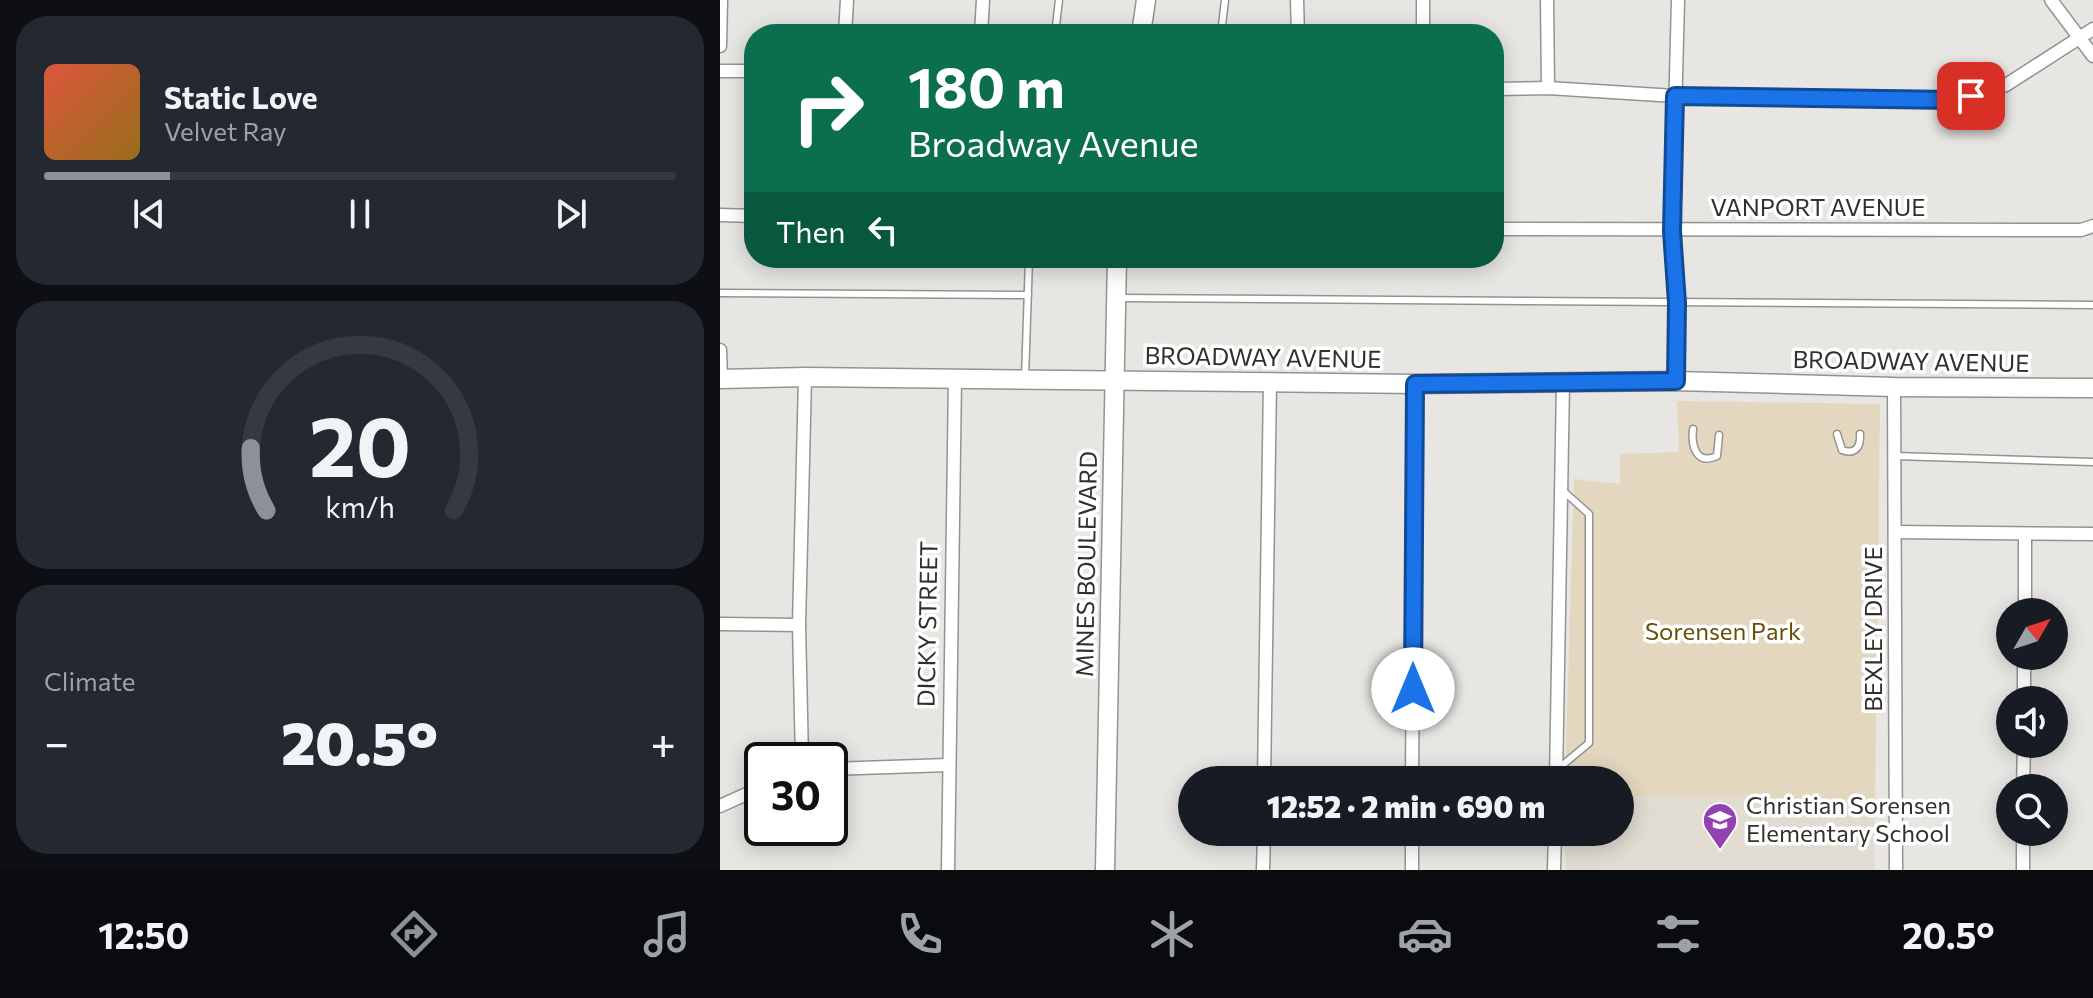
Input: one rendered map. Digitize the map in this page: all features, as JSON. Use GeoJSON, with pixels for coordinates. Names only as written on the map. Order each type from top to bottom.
{"type":"FeatureCollection","features":[{"type":"Feature","properties":{"kind":"street"},"geometry":{"type":"LineString","coordinates":[[720,46],[721,0]]}},
{"type":"Feature","properties":{"kind":"street"},"geometry":{"type":"LineString","coordinates":[[846,24],[847,0]]}},
{"type":"Feature","properties":{"kind":"street"},"geometry":{"type":"LineString","coordinates":[[982,24],[983,0]]}},
{"type":"Feature","properties":{"kind":"street"},"geometry":{"type":"LineString","coordinates":[[1142,24],[1146,0]]}},
{"type":"Feature","properties":{"kind":"street"},"geometry":{"type":"LineString","coordinates":[[1297,0],[1298,24]]}},
{"type":"Feature","properties":{"kind":"street"},"geometry":{"type":"LineString","coordinates":[[1423,0],[1423,24]]}},
{"type":"Feature","properties":{"kind":"street"},"geometry":{"type":"LineString","coordinates":[[1547,0],[1548,88]]}},
{"type":"Feature","properties":{"kind":"street"},"geometry":{"type":"LineString","coordinates":[[1676,381],[1677,303],[1672,231],[1678,0]]}},
{"type":"Feature","properties":{"kind":"street"},"geometry":{"type":"LineString","coordinates":[[2051,0],[2093,56]]}},
{"type":"Feature","properties":{"kind":"street"},"geometry":{"type":"LineString","coordinates":[[1504,89],[1548,88],[1675,96],[1954,100],[2006,85],[2093,29]]}},
{"type":"Feature","properties":{"kind":"street"},"geometry":{"type":"LineString","coordinates":[[720,71],[744,71]]}},
{"type":"Feature","properties":{"kind":"street"},"geometry":{"type":"LineString","coordinates":[[720,215],[744,216]]}},
{"type":"Feature","properties":{"kind":"street","name":"VANPORT AVENUE"},"geometry":{"type":"LineString","coordinates":[[1504,229],[2081,230],[2093,226]]}},
{"type":"Feature","properties":{"kind":"street","name":"MINES BOULEVARD"},"geometry":{"type":"LineString","coordinates":[[1105,870],[1117,268]]}},
{"type":"Feature","properties":{"kind":"street"},"geometry":{"type":"LineString","coordinates":[[720,350],[721,379]]}},
{"type":"Feature","properties":{"kind":"street"},"geometry":{"type":"LineString","coordinates":[[802,742],[799,625],[805,377]]}},
{"type":"Feature","properties":{"kind":"street","name":"BROADWAY AVENUE"},"geometry":{"type":"LineString","coordinates":[[721,379],[955,378],[1415,384],[1676,381],[2093,388]]}},
{"type":"Feature","properties":{"kind":"street","name":"DICKY STREET"},"geometry":{"type":"LineString","coordinates":[[948,870],[955,378]]}},
{"type":"Feature","properties":{"kind":"street"},"geometry":{"type":"LineString","coordinates":[[1264,766],[1270,382]]}},
{"type":"Feature","properties":{"kind":"street"},"geometry":{"type":"LineString","coordinates":[[1556,766],[1563,383]]}},
{"type":"Feature","properties":{"kind":"street"},"geometry":{"type":"LineString","coordinates":[[1412,766],[1415,384]]}},
{"type":"Feature","properties":{"kind":"street","name":"BEXLEY DRIVE"},"geometry":{"type":"LineString","coordinates":[[1894,387],[1896,870]]}},
{"type":"Feature","properties":{"kind":"street"},"geometry":{"type":"LineString","coordinates":[[1896,532],[2093,534]]}},
{"type":"Feature","properties":{"kind":"street"},"geometry":{"type":"LineString","coordinates":[[2025,535],[2025,598]]}},
{"type":"Feature","properties":{"kind":"street"},"geometry":{"type":"LineString","coordinates":[[720,624],[799,625]]}},
{"type":"Feature","properties":{"kind":"street"},"geometry":{"type":"LineString","coordinates":[[848,768],[948,765]]}},
{"type":"Feature","properties":{"kind":"street"},"geometry":{"type":"LineString","coordinates":[[720,806],[744,795]]}},
{"type":"Feature","properties":{"kind":"street"},"geometry":{"type":"LineString","coordinates":[[1263,870],[1264,846]]}},
{"type":"Feature","properties":{"kind":"street"},"geometry":{"type":"LineString","coordinates":[[1412,846],[1412,870]]}},
{"type":"Feature","properties":{"kind":"street"},"geometry":{"type":"LineString","coordinates":[[1554,870],[1555,846]]}},
{"type":"Feature","properties":{"kind":"street"},"geometry":{"type":"LineString","coordinates":[[2023,846],[2023,870]]}},
{"type":"Feature","properties":{"kind":"lane"},"geometry":{"type":"LineString","coordinates":[[1056,24],[1059,0]]}},
{"type":"Feature","properties":{"kind":"lane"},"geometry":{"type":"LineString","coordinates":[[1222,24],[1225,0]]}},
{"type":"Feature","properties":{"kind":"lane"},"geometry":{"type":"LineString","coordinates":[[1025,379],[1029,268]]}},
{"type":"Feature","properties":{"kind":"lane"},"geometry":{"type":"LineString","coordinates":[[720,293],[1028,295]]}},
{"type":"Feature","properties":{"kind":"lane"},"geometry":{"type":"LineString","coordinates":[[1116,298],[2093,305]]}},
{"type":"Feature","properties":{"kind":"lane"},"geometry":{"type":"LineString","coordinates":[[1693,429],[1691,442],[1695,452],[1703,458],[1717,456],[1719,435]]}},
{"type":"Feature","properties":{"kind":"lane"},"geometry":{"type":"LineString","coordinates":[[1837,434],[1842,450],[1849,452],[1856,450],[1860,434]]}},
{"type":"Feature","properties":{"kind":"lane"},"geometry":{"type":"LineString","coordinates":[[1895,456],[2093,462]]}},
{"type":"Feature","properties":{"kind":"lane"},"geometry":{"type":"LineString","coordinates":[[1561,489],[1589,514],[1589,743],[1565,766]]}},
{"type":"Feature","properties":{"kind":"shaded area","name":"Christian Sorensen Elementary School"},"geometry":{"type":"Polygon","coordinates":[[[1634,796],[1875,800],[1874,870],[1566,870],[1565,846],[1634,846],[1634,796]]]}},
{"type":"Feature","properties":{"kind":"green space","name":"Sorensen Park"},"geometry":{"type":"Polygon","coordinates":[[[1677,401],[1880,404],[1875,800],[1634,796],[1634,766],[1565,766],[1574,479],[1620,484],[1620,454],[1679,452],[1677,401]]]}},
{"type":"Feature","properties":{"kind":"place","name":"Christian Sorensen Elementary School"},"geometry":{"type":"Point","coordinates":[1720,851]}},
{"type":"Feature","properties":{"kind":"route"},"geometry":{"type":"LineString","coordinates":[[1413,689],[1415,384],[1676,381],[1677,303],[1672,231],[1675,96],[1954,100],[1971,96]]}}]}
